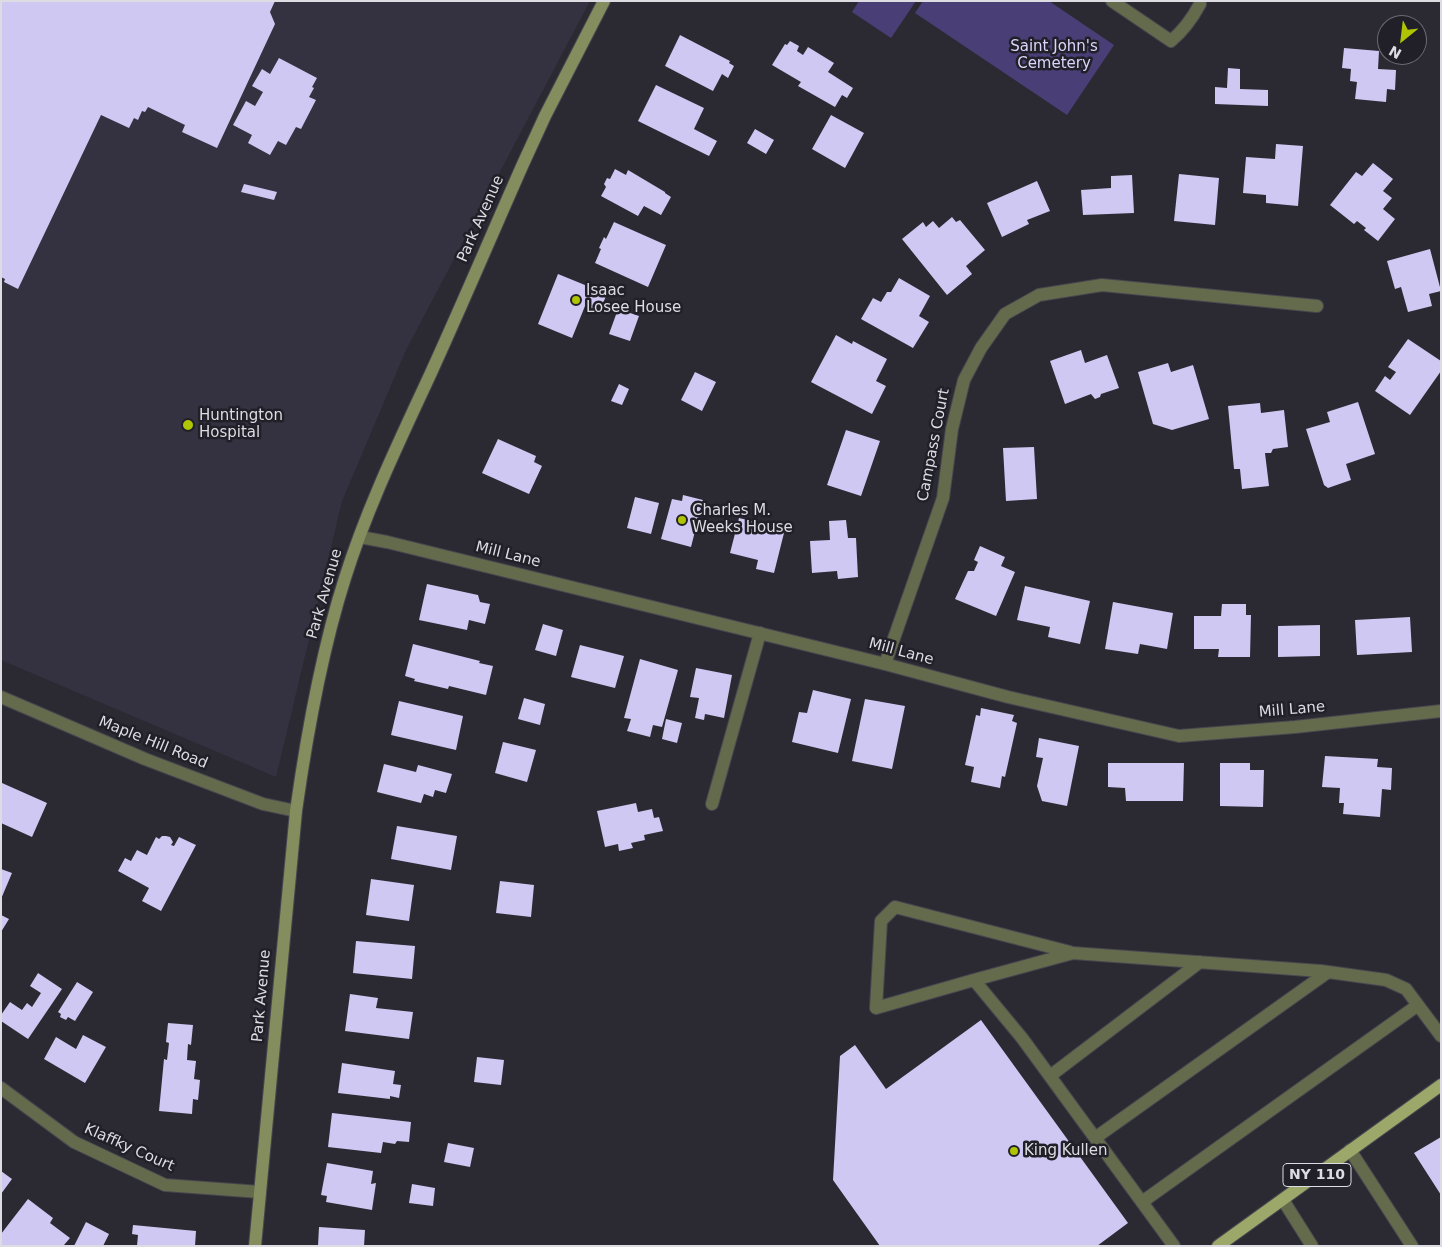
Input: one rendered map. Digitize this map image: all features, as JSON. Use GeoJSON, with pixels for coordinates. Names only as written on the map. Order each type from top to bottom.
{"type":"FeatureCollection","features":[{"type":"Feature","properties":{"kind":"main road","name":"Park Avenue"},"geometry":{"type":"LineString","coordinates":[[255,1246],[296,811],[302,766],[324,657],[345,578],[393,456],[523,164],[545,116],[604,1]]}},
{"type":"Feature","properties":{"kind":"main road","name":"NY 110"},"geometry":{"type":"LineString","coordinates":[[1218,1246],[1441,1085]]}},
{"type":"Feature","properties":{"kind":"street"},"geometry":{"type":"LineString","coordinates":[[1112,1],[1171,41],[1190,22],[1200,1]]}},
{"type":"Feature","properties":{"kind":"street","name":"Campass Court"},"geometry":{"type":"LineString","coordinates":[[885,664],[943,498],[952,429],[964,380],[981,348],[1005,314],[1039,295],[1102,285],[1317,306]]}},
{"type":"Feature","properties":{"kind":"street","name":"Mill Lane"},"geometry":{"type":"LineString","coordinates":[[360,537],[885,664],[1008,697],[1179,736],[1296,727],[1441,711]]}},
{"type":"Feature","properties":{"kind":"street"},"geometry":{"type":"LineString","coordinates":[[712,804],[760,634]]}},
{"type":"Feature","properties":{"kind":"street","name":"Maple Hill Road"},"geometry":{"type":"LineString","coordinates":[[1,697],[163,766],[263,804],[296,811]]}},
{"type":"Feature","properties":{"kind":"street"},"geometry":{"type":"LineString","coordinates":[[1072,953],[876,1008],[881,921],[895,907],[1072,953],[1328,972],[1386,980],[1406,989],[1441,1036]]}},
{"type":"Feature","properties":{"kind":"street"},"geometry":{"type":"LineString","coordinates":[[1050,1076],[1200,962]]}},
{"type":"Feature","properties":{"kind":"street"},"geometry":{"type":"LineString","coordinates":[[1095,1138],[1328,972]]}},
{"type":"Feature","properties":{"kind":"street"},"geometry":{"type":"LineString","coordinates":[[974,980],[1022,1038],[1174,1246]]}},
{"type":"Feature","properties":{"kind":"street"},"geometry":{"type":"LineString","coordinates":[[1142,1202],[1418,1005]]}},
{"type":"Feature","properties":{"kind":"street","name":"Klaffky Court"},"geometry":{"type":"LineString","coordinates":[[1,1088],[74,1142],[165,1185],[260,1192]]}},
{"type":"Feature","properties":{"kind":"street"},"geometry":{"type":"LineString","coordinates":[[1350,1150],[1412,1246]]}},
{"type":"Feature","properties":{"kind":"street"},"geometry":{"type":"LineString","coordinates":[[1283,1200],[1312,1246]]}},
{"type":"Feature","properties":{"kind":"shaded area","name":"Huntington Hospital"},"geometry":{"type":"Polygon","coordinates":[[[1,1],[590,1],[406,350],[342,501],[276,777],[1,660],[1,1]]]}},
{"type":"Feature","properties":{"kind":"green space"},"geometry":{"type":"Polygon","coordinates":[[[859,1],[916,1],[891,38],[852,12],[859,1]]]}},
{"type":"Feature","properties":{"kind":"green space","name":"Saint John's Cemetery"},"geometry":{"type":"Polygon","coordinates":[[[923,1],[1049,1],[1114,45],[1067,115],[915,13],[923,1]]]}},
{"type":"Feature","properties":{"kind":"building"},"geometry":{"type":"Polygon","coordinates":[[[1,1],[275,1],[270,12],[275,24],[217,148],[182,132],[185,125],[148,107],[145,112],[142,111],[138,120],[134,118],[129,128],[101,115],[18,289],[4,282],[5,279],[1,277],[1,1]]]}},
{"type":"Feature","properties":{"kind":"building"},"geometry":{"type":"Polygon","coordinates":[[[680,35],[730,61],[729,63],[734,66],[728,78],[722,74],[713,91],[665,66],[680,35]]]}},
{"type":"Feature","properties":{"kind":"building"},"geometry":{"type":"Polygon","coordinates":[[[790,41],[799,46],[797,51],[803,55],[808,47],[834,63],[828,72],[853,88],[847,98],[842,95],[835,107],[798,86],[801,82],[772,65],[785,44],[787,45],[790,41]]]}},
{"type":"Feature","properties":{"kind":"building"},"geometry":{"type":"Polygon","coordinates":[[[1344,48],[1377,51],[1378,69],[1396,70],[1395,90],[1387,89],[1386,102],[1355,99],[1357,82],[1350,81],[1351,69],[1342,68],[1344,48]]]}},
{"type":"Feature","properties":{"kind":"building"},"geometry":{"type":"Polygon","coordinates":[[[279,58],[317,78],[309,97],[316,100],[301,129],[296,127],[286,145],[278,141],[270,155],[248,143],[252,135],[233,125],[246,101],[255,106],[263,92],[252,86],[262,69],[270,74],[279,58]]]}},
{"type":"Feature","properties":{"kind":"building"},"geometry":{"type":"Polygon","coordinates":[[[1228,68],[1240,69],[1240,89],[1268,90],[1268,106],[1215,104],[1215,87],[1227,88],[1228,68]]]}},
{"type":"Feature","properties":{"kind":"building"},"geometry":{"type":"Polygon","coordinates":[[[656,85],[704,108],[694,129],[717,141],[709,156],[638,121],[656,85]]]}},
{"type":"Feature","properties":{"kind":"building"},"geometry":{"type":"Polygon","coordinates":[[[831,115],[864,133],[845,168],[812,149],[831,115]]]}},
{"type":"Feature","properties":{"kind":"building"},"geometry":{"type":"Polygon","coordinates":[[[755,129],[774,140],[766,154],[747,143],[755,129]]]}},
{"type":"Feature","properties":{"kind":"building"},"geometry":{"type":"Polygon","coordinates":[[[1276,144],[1303,146],[1298,206],[1266,203],[1266,195],[1243,193],[1246,157],[1275,159],[1276,144]]]}},
{"type":"Feature","properties":{"kind":"building"},"geometry":{"type":"Polygon","coordinates":[[[1373,163],[1393,179],[1383,191],[1392,198],[1383,209],[1395,219],[1378,241],[1364,230],[1366,228],[1357,221],[1354,224],[1330,205],[1356,172],[1362,176],[1373,163]]]}},
{"type":"Feature","properties":{"kind":"building"},"geometry":{"type":"Polygon","coordinates":[[[615,169],[626,175],[628,170],[671,197],[661,215],[644,206],[638,216],[601,196],[606,187],[604,184],[607,178],[610,179],[615,169]]]}},
{"type":"Feature","properties":{"kind":"building"},"geometry":{"type":"Polygon","coordinates":[[[1179,174],[1219,178],[1215,225],[1174,221],[1179,174]]]}},
{"type":"Feature","properties":{"kind":"building"},"geometry":{"type":"Polygon","coordinates":[[[1132,175],[1134,213],[1083,215],[1081,190],[1111,188],[1111,176],[1132,175]]]}},
{"type":"Feature","properties":{"kind":"building"},"geometry":{"type":"Polygon","coordinates":[[[1037,181],[1050,211],[1027,220],[1029,224],[1002,237],[987,203],[1037,181]]]}},
{"type":"Feature","properties":{"kind":"building"},"geometry":{"type":"Polygon","coordinates":[[[244,184],[277,192],[274,200],[241,192],[244,184]]]}},
{"type":"Feature","properties":{"kind":"building"},"geometry":{"type":"Polygon","coordinates":[[[952,217],[956,222],[960,220],[985,250],[966,266],[972,274],[947,295],[902,239],[923,222],[926,227],[933,221],[939,228],[952,217]]]}},
{"type":"Feature","properties":{"kind":"building"},"geometry":{"type":"Polygon","coordinates":[[[614,222],[666,245],[648,287],[595,263],[604,237],[606,239],[614,222]]]}},
{"type":"Feature","properties":{"kind":"building"},"geometry":{"type":"Polygon","coordinates":[[[1430,249],[1441,291],[1429,294],[1432,306],[1408,312],[1401,287],[1395,289],[1387,261],[1430,249]]]}},
{"type":"Feature","properties":{"kind":"building","name":"Isaac Losee House"},"geometry":{"type":"Polygon","coordinates":[[[558,274],[607,294],[599,312],[585,306],[572,338],[538,324],[558,274]]]}},
{"type":"Feature","properties":{"kind":"building"},"geometry":{"type":"Polygon","coordinates":[[[899,278],[930,296],[919,316],[929,322],[913,348],[861,319],[873,298],[881,302],[887,292],[891,292],[899,278]]]}},
{"type":"Feature","properties":{"kind":"building"},"geometry":{"type":"Polygon","coordinates":[[[618,309],[639,316],[630,341],[609,334],[618,309]]]}},
{"type":"Feature","properties":{"kind":"building"},"geometry":{"type":"Polygon","coordinates":[[[836,335],[852,344],[853,341],[887,359],[876,381],[886,386],[872,414],[811,382],[836,335]]]}},
{"type":"Feature","properties":{"kind":"building"},"geometry":{"type":"Polygon","coordinates":[[[1408,339],[1441,361],[1441,371],[1410,415],[1375,391],[1385,376],[1390,380],[1396,372],[1388,367],[1408,339]]]}},
{"type":"Feature","properties":{"kind":"building"},"geometry":{"type":"Polygon","coordinates":[[[1081,350],[1085,363],[1107,355],[1119,388],[1101,394],[1100,397],[1095,399],[1091,394],[1065,404],[1050,361],[1081,350]]]}},
{"type":"Feature","properties":{"kind":"building"},"geometry":{"type":"Polygon","coordinates":[[[1168,363],[1171,372],[1193,365],[1209,419],[1172,430],[1153,424],[1138,372],[1168,363]]]}},
{"type":"Feature","properties":{"kind":"building"},"geometry":{"type":"Polygon","coordinates":[[[695,372],[716,382],[702,411],[681,400],[695,372]]]}},
{"type":"Feature","properties":{"kind":"building"},"geometry":{"type":"Polygon","coordinates":[[[619,384],[629,389],[622,405],[611,401],[619,384]]]}},
{"type":"Feature","properties":{"kind":"building"},"geometry":{"type":"Polygon","coordinates":[[[1358,402],[1375,454],[1346,464],[1351,480],[1328,488],[1324,485],[1306,429],[1330,422],[1327,412],[1358,402]]]}},
{"type":"Feature","properties":{"kind":"building"},"geometry":{"type":"Polygon","coordinates":[[[1260,403],[1261,413],[1284,410],[1288,447],[1273,449],[1271,453],[1265,453],[1269,486],[1242,489],[1240,469],[1234,469],[1228,406],[1260,403]]]}},
{"type":"Feature","properties":{"kind":"building"},"geometry":{"type":"Polygon","coordinates":[[[846,430],[880,441],[861,496],[827,485],[846,430]]]}},
{"type":"Feature","properties":{"kind":"building"},"geometry":{"type":"Polygon","coordinates":[[[498,439],[536,456],[534,462],[542,466],[529,494],[482,473],[498,439]]]}},
{"type":"Feature","properties":{"kind":"building"},"geometry":{"type":"Polygon","coordinates":[[[1034,447],[1037,499],[1006,501],[1003,448],[1034,447]]]}},
{"type":"Feature","properties":{"kind":"building","name":"Charles M. Weeks House"},"geometry":{"type":"Polygon","coordinates":[[[683,495],[703,500],[691,547],[661,539],[672,499],[682,501],[683,495]]]}},
{"type":"Feature","properties":{"kind":"building"},"geometry":{"type":"Polygon","coordinates":[[[635,497],[659,503],[651,534],[627,528],[635,497]]]}},
{"type":"Feature","properties":{"kind":"building"},"geometry":{"type":"Polygon","coordinates":[[[739,518],[785,529],[774,573],[756,569],[758,560],[730,553],[739,518]]]}},
{"type":"Feature","properties":{"kind":"building"},"geometry":{"type":"Polygon","coordinates":[[[846,520],[848,538],[856,538],[858,577],[838,579],[837,571],[812,573],[810,541],[830,540],[829,521],[846,520]]]}},
{"type":"Feature","properties":{"kind":"building"},"geometry":{"type":"Polygon","coordinates":[[[980,546],[1005,557],[1001,566],[1015,572],[996,616],[955,599],[968,571],[974,571],[978,562],[974,560],[980,546]]]}},
{"type":"Feature","properties":{"kind":"building"},"geometry":{"type":"Polygon","coordinates":[[[427,584],[478,595],[480,602],[490,604],[485,624],[469,620],[467,630],[419,620],[427,584]]]}},
{"type":"Feature","properties":{"kind":"building"},"geometry":{"type":"Polygon","coordinates":[[[1025,586],[1090,601],[1080,644],[1048,637],[1050,627],[1017,620],[1025,586]]]}},
{"type":"Feature","properties":{"kind":"building"},"geometry":{"type":"Polygon","coordinates":[[[1113,602],[1173,613],[1167,649],[1140,644],[1138,654],[1105,649],[1113,602]]]}},
{"type":"Feature","properties":{"kind":"building"},"geometry":{"type":"Polygon","coordinates":[[[1222,604],[1246,604],[1246,615],[1251,615],[1250,657],[1218,657],[1219,649],[1194,649],[1194,616],[1221,616],[1222,604]]]}},
{"type":"Feature","properties":{"kind":"building"},"geometry":{"type":"Polygon","coordinates":[[[1410,617],[1412,652],[1357,655],[1355,620],[1410,617]]]}},
{"type":"Feature","properties":{"kind":"building"},"geometry":{"type":"Polygon","coordinates":[[[543,624],[563,630],[556,656],[535,650],[543,624]]]}},
{"type":"Feature","properties":{"kind":"building"},"geometry":{"type":"Polygon","coordinates":[[[1320,625],[1320,656],[1278,657],[1278,626],[1320,625]]]}},
{"type":"Feature","properties":{"kind":"building"},"geometry":{"type":"Polygon","coordinates":[[[413,644],[493,666],[486,695],[449,686],[448,689],[414,681],[415,679],[405,676],[413,644]]]}},
{"type":"Feature","properties":{"kind":"building"},"geometry":{"type":"Polygon","coordinates":[[[580,645],[624,656],[615,688],[571,677],[580,645]]]}},
{"type":"Feature","properties":{"kind":"building"},"geometry":{"type":"Polygon","coordinates":[[[640,659],[678,670],[662,727],[653,725],[650,737],[627,731],[631,719],[624,718],[640,659]]]}},
{"type":"Feature","properties":{"kind":"building"},"geometry":{"type":"Polygon","coordinates":[[[696,668],[732,675],[724,718],[705,714],[704,720],[695,718],[699,698],[690,697],[696,668]]]}},
{"type":"Feature","properties":{"kind":"building"},"geometry":{"type":"Polygon","coordinates":[[[813,690],[851,699],[838,753],[792,742],[799,712],[807,713],[813,690]]]}},
{"type":"Feature","properties":{"kind":"building"},"geometry":{"type":"Polygon","coordinates":[[[524,698],[545,704],[540,725],[518,719],[524,698]]]}},
{"type":"Feature","properties":{"kind":"building"},"geometry":{"type":"Polygon","coordinates":[[[865,699],[905,706],[892,769],[852,761],[865,699]]]}},
{"type":"Feature","properties":{"kind":"building"},"geometry":{"type":"Polygon","coordinates":[[[399,701],[463,716],[456,750],[391,735],[399,701]]]}},
{"type":"Feature","properties":{"kind":"building"},"geometry":{"type":"Polygon","coordinates":[[[981,708],[1014,715],[1012,721],[1017,723],[1005,777],[1002,776],[1000,788],[971,782],[974,767],[965,765],[976,715],[980,716],[981,708]]]}},
{"type":"Feature","properties":{"kind":"building"},"geometry":{"type":"Polygon","coordinates":[[[666,719],[682,723],[677,743],[662,739],[666,719]]]}},
{"type":"Feature","properties":{"kind":"building"},"geometry":{"type":"Polygon","coordinates":[[[1039,738],[1079,746],[1067,806],[1042,801],[1037,786],[1043,758],[1036,757],[1039,738]]]}},
{"type":"Feature","properties":{"kind":"building"},"geometry":{"type":"Polygon","coordinates":[[[503,742],[536,750],[527,782],[495,773],[503,742]]]}},
{"type":"Feature","properties":{"kind":"building"},"geometry":{"type":"Polygon","coordinates":[[[1325,756],[1378,759],[1377,767],[1392,768],[1391,790],[1382,789],[1380,817],[1343,814],[1344,803],[1339,803],[1340,788],[1322,787],[1325,756]]]}},
{"type":"Feature","properties":{"kind":"building"},"geometry":{"type":"Polygon","coordinates":[[[1108,763],[1184,763],[1183,801],[1126,801],[1125,788],[1108,787],[1108,763]]]}},
{"type":"Feature","properties":{"kind":"building"},"geometry":{"type":"Polygon","coordinates":[[[1220,763],[1250,763],[1250,770],[1264,770],[1263,807],[1220,806],[1220,763]]]}},
{"type":"Feature","properties":{"kind":"building"},"geometry":{"type":"Polygon","coordinates":[[[384,764],[416,772],[418,765],[452,774],[446,793],[435,790],[433,797],[424,794],[421,803],[377,792],[384,764]]]}},
{"type":"Feature","properties":{"kind":"building"},"geometry":{"type":"Polygon","coordinates":[[[2,783],[47,803],[32,837],[1,823],[2,783]]]}},
{"type":"Feature","properties":{"kind":"building"},"geometry":{"type":"Polygon","coordinates":[[[636,803],[638,812],[652,809],[654,818],[659,817],[663,831],[644,835],[645,840],[631,843],[633,848],[619,851],[618,844],[605,847],[597,811],[636,803]]]}},
{"type":"Feature","properties":{"kind":"building"},"geometry":{"type":"Polygon","coordinates":[[[397,826],[457,836],[451,870],[391,859],[397,826]]]}},
{"type":"Feature","properties":{"kind":"building"},"geometry":{"type":"Polygon","coordinates":[[[162,836],[170,837],[173,842],[171,845],[174,846],[179,837],[196,845],[161,911],[142,901],[149,888],[118,871],[125,858],[131,861],[137,850],[147,855],[156,837],[159,839],[162,836]]]}},
{"type":"Feature","properties":{"kind":"building"},"geometry":{"type":"Polygon","coordinates":[[[1,869],[12,873],[1,899],[1,869]]]}},
{"type":"Feature","properties":{"kind":"building"},"geometry":{"type":"Polygon","coordinates":[[[371,879],[414,885],[409,921],[366,915],[371,879]]]}},
{"type":"Feature","properties":{"kind":"building"},"geometry":{"type":"Polygon","coordinates":[[[500,881],[534,885],[531,917],[496,913],[500,881]]]}},
{"type":"Feature","properties":{"kind":"building"},"geometry":{"type":"Polygon","coordinates":[[[1,915],[9,919],[1,932],[1,915]]]}},
{"type":"Feature","properties":{"kind":"building"},"geometry":{"type":"Polygon","coordinates":[[[356,941],[415,946],[412,979],[353,973],[356,941]]]}},
{"type":"Feature","properties":{"kind":"building"},"geometry":{"type":"Polygon","coordinates":[[[38,973],[62,989],[28,1039],[1,1021],[1,1015],[10,1002],[22,1010],[27,1003],[32,1007],[41,993],[30,986],[38,973]]]}},
{"type":"Feature","properties":{"kind":"building"},"geometry":{"type":"Polygon","coordinates":[[[77,982],[93,992],[75,1021],[68,1017],[66,1020],[60,1017],[61,1014],[58,1012],[77,982]]]}},
{"type":"Feature","properties":{"kind":"building"},"geometry":{"type":"Polygon","coordinates":[[[350,994],[378,998],[376,1008],[413,1012],[409,1039],[345,1031],[350,994]]]}},
{"type":"Feature","properties":{"kind":"building"},"geometry":{"type":"Polygon","coordinates":[[[981,1020],[1128,1223],[1097,1246],[880,1246],[833,1180],[840,1056],[855,1045],[886,1089],[981,1020]]]}},
{"type":"Feature","properties":{"kind":"building"},"geometry":{"type":"Polygon","coordinates":[[[168,1023],[193,1025],[191,1045],[188,1044],[187,1060],[196,1061],[194,1079],[200,1080],[198,1100],[193,1099],[192,1114],[159,1111],[164,1059],[167,1060],[169,1043],[166,1042],[168,1023]]]}},
{"type":"Feature","properties":{"kind":"building"},"geometry":{"type":"Polygon","coordinates":[[[83,1035],[106,1047],[85,1083],[44,1059],[56,1037],[76,1049],[83,1035]]]}},
{"type":"Feature","properties":{"kind":"building"},"geometry":{"type":"Polygon","coordinates":[[[477,1057],[504,1060],[501,1085],[474,1082],[477,1057]]]}},
{"type":"Feature","properties":{"kind":"building"},"geometry":{"type":"Polygon","coordinates":[[[342,1063],[395,1071],[393,1084],[401,1085],[399,1098],[390,1096],[390,1099],[338,1093],[342,1063]]]}},
{"type":"Feature","properties":{"kind":"building"},"geometry":{"type":"Polygon","coordinates":[[[332,1113],[411,1122],[409,1142],[397,1141],[395,1144],[383,1142],[381,1153],[328,1147],[332,1113]]]}},
{"type":"Feature","properties":{"kind":"building"},"geometry":{"type":"Polygon","coordinates":[[[1441,1137],[1441,1195],[1414,1153],[1441,1137]]]}},
{"type":"Feature","properties":{"kind":"building"},"geometry":{"type":"Polygon","coordinates":[[[448,1143],[474,1148],[470,1167],[444,1162],[448,1143]]]}},
{"type":"Feature","properties":{"kind":"building"},"geometry":{"type":"Polygon","coordinates":[[[327,1163],[373,1171],[371,1184],[376,1183],[372,1210],[326,1202],[327,1196],[321,1195],[327,1163]]]}},
{"type":"Feature","properties":{"kind":"building"},"geometry":{"type":"Polygon","coordinates":[[[1,1171],[12,1179],[1,1194],[1,1171]]]}},
{"type":"Feature","properties":{"kind":"building"},"geometry":{"type":"Polygon","coordinates":[[[412,1184],[435,1188],[433,1206],[409,1203],[412,1184]]]}},
{"type":"Feature","properties":{"kind":"building"},"geometry":{"type":"Polygon","coordinates":[[[28,1199],[53,1218],[50,1223],[70,1238],[64,1245],[66,1246],[1,1246],[1,1234],[28,1199]]]}},
{"type":"Feature","properties":{"kind":"building"},"geometry":{"type":"Polygon","coordinates":[[[86,1222],[109,1234],[103,1246],[74,1246],[86,1222]]]}},
{"type":"Feature","properties":{"kind":"building"},"geometry":{"type":"Polygon","coordinates":[[[133,1225],[196,1231],[195,1246],[137,1246],[138,1235],[132,1234],[133,1225]]]}},
{"type":"Feature","properties":{"kind":"building"},"geometry":{"type":"Polygon","coordinates":[[[319,1227],[365,1230],[364,1246],[318,1246],[319,1227]]]}},
{"type":"Feature","properties":{"kind":"place","name":"Isaac Losee House"},"geometry":{"type":"Point","coordinates":[576,300]}},
{"type":"Feature","properties":{"kind":"place","name":"Huntington Hospital"},"geometry":{"type":"Point","coordinates":[188,425]}},
{"type":"Feature","properties":{"kind":"place","name":"Charles M. Weeks House"},"geometry":{"type":"Point","coordinates":[682,520]}},
{"type":"Feature","properties":{"kind":"place","name":"King Kullen"},"geometry":{"type":"Point","coordinates":[1014,1151]}}]}
